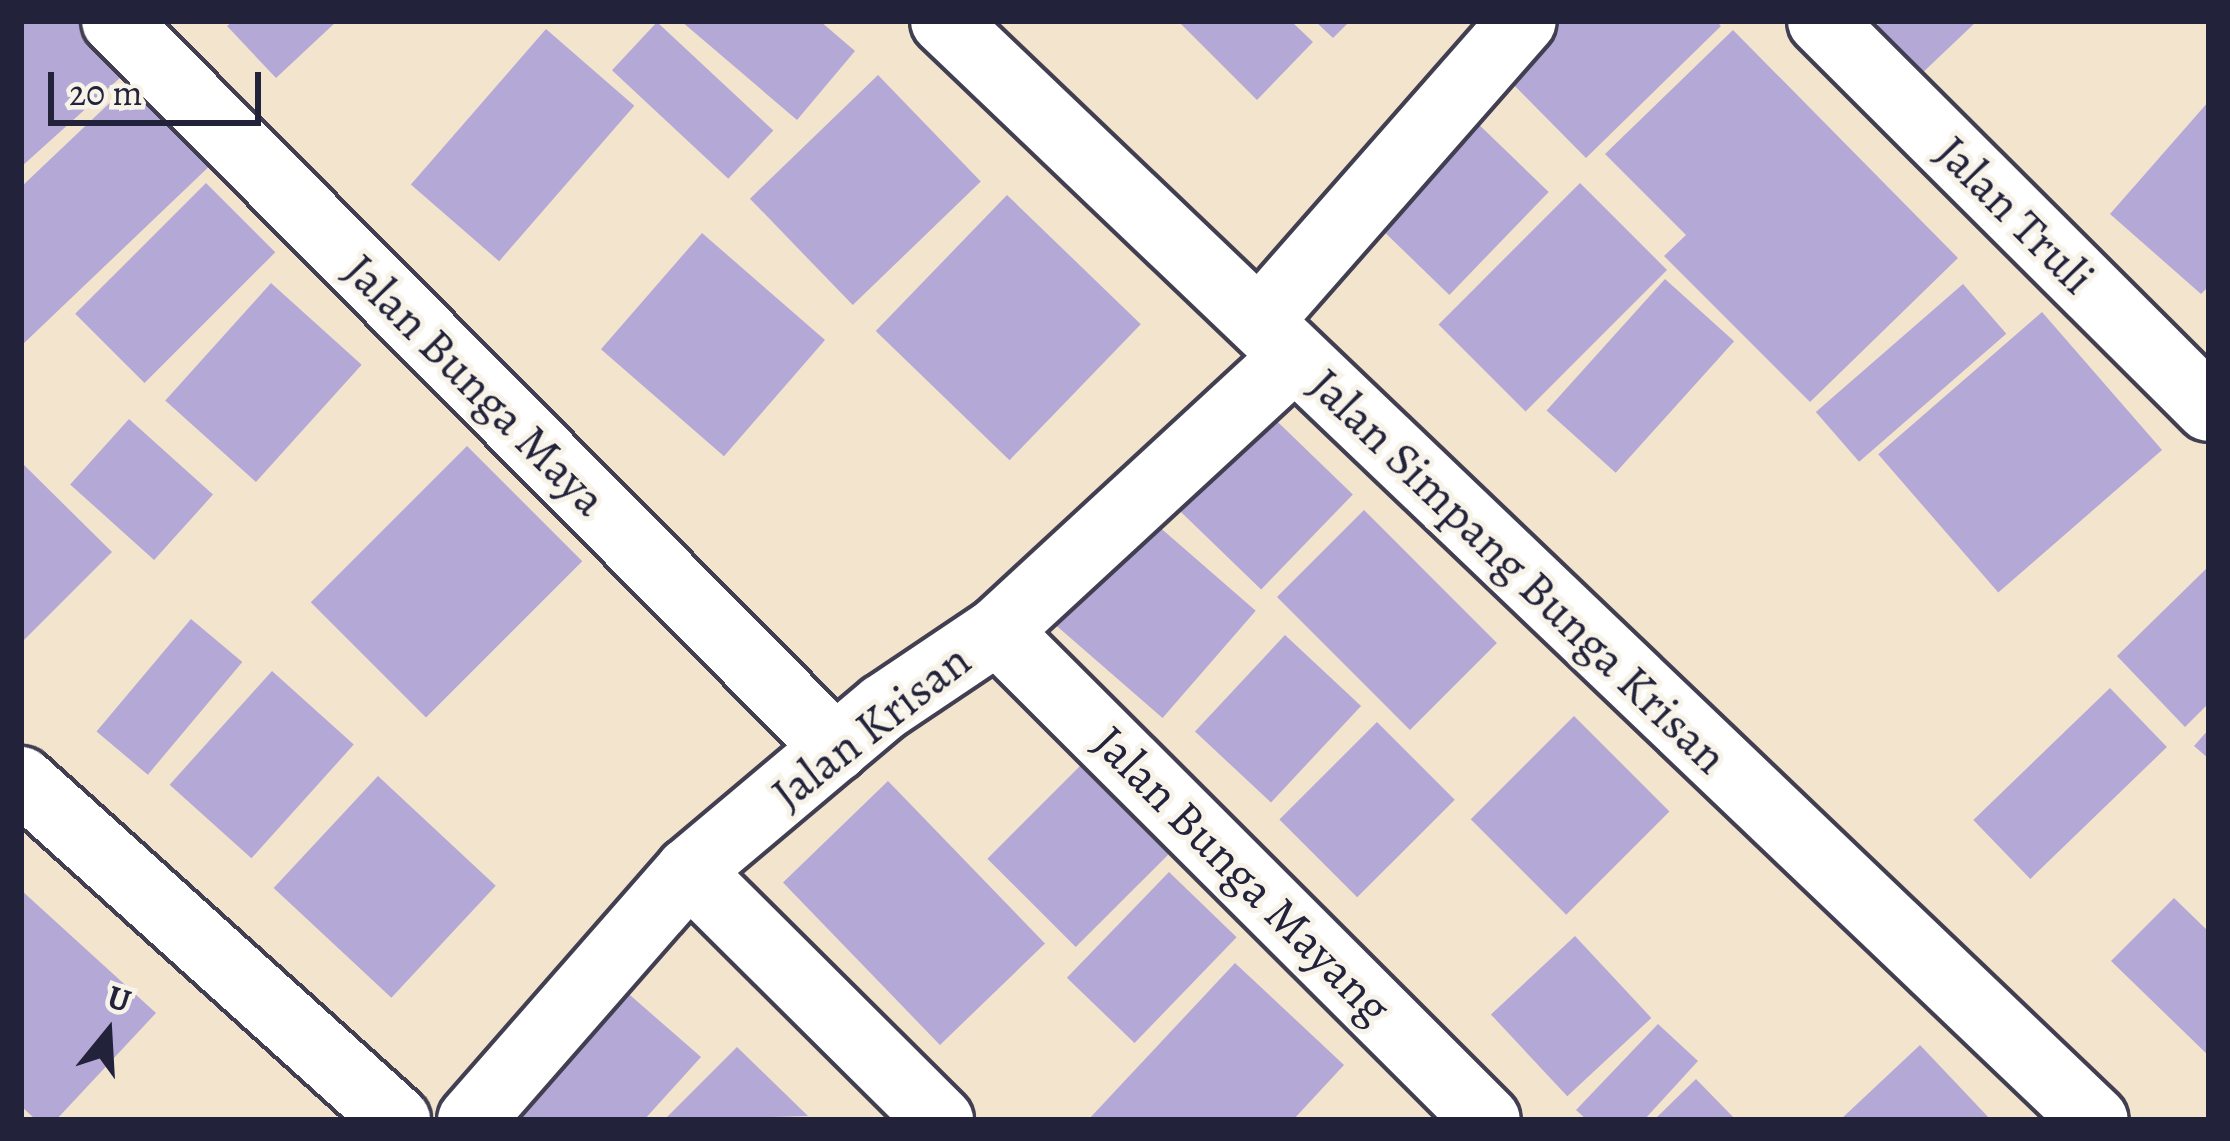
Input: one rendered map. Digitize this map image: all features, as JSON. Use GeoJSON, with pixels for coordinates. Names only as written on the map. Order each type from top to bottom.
{"type":"FeatureCollection","features":[{"type":"Feature","properties":{"kind":"street","name":"Jalan Bunga Maya"},"geometry":{"type":"LineString","coordinates":[[115,21],[836,748]]}},
{"type":"Feature","properties":{"kind":"street","name":"Jalan Simpang Bunga Krisan"},"geometry":{"type":"LineString","coordinates":[[944,21],[2095,1120]]}},
{"type":"Feature","properties":{"kind":"street","name":"Jalan Krisan"},"geometry":{"type":"LineString","coordinates":[[471,1120],[689,871],[836,748],[997,631],[1277,338],[1523,21]]}},
{"type":"Feature","properties":{"kind":"street","name":"Jalan Truli"},"geometry":{"type":"LineString","coordinates":[[1821,21],[2209,408]]}},
{"type":"Feature","properties":{"kind":"street","name":"Jalan Bunga Mayang"},"geometry":{"type":"LineString","coordinates":[[997,631],[1487,1120]]}},
{"type":"Feature","properties":{"kind":"street"},"geometry":{"type":"LineString","coordinates":[[29,805],[397,1120]]}},
{"type":"Feature","properties":{"kind":"street"},"geometry":{"type":"LineString","coordinates":[[689,871],[940,1120]]}},
{"type":"Feature","properties":{"kind":"building"},"geometry":{"type":"Polygon","coordinates":[[[21,21],[108,21],[142,58],[21,167],[21,21]]]}},
{"type":"Feature","properties":{"kind":"building"},"geometry":{"type":"Polygon","coordinates":[[[233,21],[337,21],[276,78],[227,26],[233,21]]]}},
{"type":"Feature","properties":{"kind":"building"},"geometry":{"type":"Polygon","coordinates":[[[681,21],[820,21],[855,51],[797,120],[681,21]]]}},
{"type":"Feature","properties":{"kind":"building"},"geometry":{"type":"Polygon","coordinates":[[[1178,21],[1291,21],[1313,42],[1257,100],[1178,21]]]}},
{"type":"Feature","properties":{"kind":"building"},"geometry":{"type":"Polygon","coordinates":[[[1315,21],[1350,21],[1333,38],[1315,21]]]}},
{"type":"Feature","properties":{"kind":"building"},"geometry":{"type":"Polygon","coordinates":[[[1536,21],[1716,21],[1721,26],[1586,158],[1492,63],[1536,21]]]}},
{"type":"Feature","properties":{"kind":"building"},"geometry":{"type":"Polygon","coordinates":[[[1882,21],[1977,21],[1918,77],[1873,30],[1882,21]]]}},
{"type":"Feature","properties":{"kind":"building"},"geometry":{"type":"Polygon","coordinates":[[[657,22],[773,130],[728,179],[612,70],[657,22]]]}},
{"type":"Feature","properties":{"kind":"building"},"geometry":{"type":"Polygon","coordinates":[[[546,29],[634,106],[499,261],[411,184],[546,29]]]}},
{"type":"Feature","properties":{"kind":"building"},"geometry":{"type":"Polygon","coordinates":[[[1733,30],[1958,258],[1810,402],[1664,256],[1686,235],[1605,154],[1733,30]]]}},
{"type":"Feature","properties":{"kind":"building"},"geometry":{"type":"Polygon","coordinates":[[[878,75],[981,181],[853,305],[750,199],[878,75]]]}},
{"type":"Feature","properties":{"kind":"building"},"geometry":{"type":"Polygon","coordinates":[[[138,76],[218,158],[21,346],[21,187],[138,76]]]}},
{"type":"Feature","properties":{"kind":"building"},"geometry":{"type":"Polygon","coordinates":[[[2209,101],[2209,286],[2201,294],[2110,214],[2209,101]]]}},
{"type":"Feature","properties":{"kind":"building"},"geometry":{"type":"Polygon","coordinates":[[[1471,117],[1549,192],[1449,295],[1372,220],[1471,117]]]}},
{"type":"Feature","properties":{"kind":"building"},"geometry":{"type":"Polygon","coordinates":[[[206,183],[275,252],[144,383],[75,314],[206,183]]]}},
{"type":"Feature","properties":{"kind":"building"},"geometry":{"type":"Polygon","coordinates":[[[1580,183],[1667,270],[1526,411],[1439,324],[1580,183]]]}},
{"type":"Feature","properties":{"kind":"building"},"geometry":{"type":"Polygon","coordinates":[[[1007,195],[1141,324],[1010,460],[876,331],[1007,195]]]}},
{"type":"Feature","properties":{"kind":"building"},"geometry":{"type":"Polygon","coordinates":[[[702,233],[825,340],[724,456],[601,349],[702,233]]]}},
{"type":"Feature","properties":{"kind":"building"},"geometry":{"type":"Polygon","coordinates":[[[1665,279],[1734,341],[1616,473],[1547,411],[1665,279]]]}},
{"type":"Feature","properties":{"kind":"building"},"geometry":{"type":"Polygon","coordinates":[[[271,283],[362,365],[256,482],[165,400],[271,283]]]}},
{"type":"Feature","properties":{"kind":"building"},"geometry":{"type":"Polygon","coordinates":[[[1963,284],[2006,334],[1859,462],[1816,412],[1963,284]]]}},
{"type":"Feature","properties":{"kind":"building"},"geometry":{"type":"Polygon","coordinates":[[[2042,312],[2162,450],[1998,592],[1878,454],[2042,312]]]}},
{"type":"Feature","properties":{"kind":"building"},"geometry":{"type":"Polygon","coordinates":[[[1255,400],[1353,494],[1261,589],[1163,495],[1255,400]]]}},
{"type":"Feature","properties":{"kind":"building"},"geometry":{"type":"Polygon","coordinates":[[[129,419],[213,495],[154,560],[70,484],[129,419]]]}},
{"type":"Feature","properties":{"kind":"building"},"geometry":{"type":"Polygon","coordinates":[[[467,446],[582,561],[426,718],[311,602],[467,446]]]}},
{"type":"Feature","properties":{"kind":"building"},"geometry":{"type":"Polygon","coordinates":[[[21,462],[112,552],[21,643],[21,462]]]}},
{"type":"Feature","properties":{"kind":"building"},"geometry":{"type":"Polygon","coordinates":[[[1364,510],[1497,643],[1410,730],[1277,597],[1364,510]]]}},
{"type":"Feature","properties":{"kind":"building"},"geometry":{"type":"Polygon","coordinates":[[[1141,511],[1256,611],[1163,718],[1048,618],[1141,511]]]}},
{"type":"Feature","properties":{"kind":"building"},"geometry":{"type":"Polygon","coordinates":[[[2209,566],[2209,703],[2185,727],[2117,656],[2209,566]]]}},
{"type":"Feature","properties":{"kind":"building"},"geometry":{"type":"Polygon","coordinates":[[[191,619],[242,662],[148,775],[97,732],[191,619]]]}},
{"type":"Feature","properties":{"kind":"building"},"geometry":{"type":"Polygon","coordinates":[[[1285,635],[1361,706],[1271,802],[1195,732],[1285,635]]]}},
{"type":"Feature","properties":{"kind":"building"},"geometry":{"type":"Polygon","coordinates":[[[272,671],[354,745],[251,858],[170,785],[272,671]]]}},
{"type":"Feature","properties":{"kind":"building"},"geometry":{"type":"Polygon","coordinates":[[[2110,688],[2167,747],[2030,879],[1973,820],[2110,688]]]}},
{"type":"Feature","properties":{"kind":"building"},"geometry":{"type":"Polygon","coordinates":[[[1574,716],[1669,811],[1566,915],[1471,819],[1574,716]]]}},
{"type":"Feature","properties":{"kind":"building"},"geometry":{"type":"Polygon","coordinates":[[[1377,722],[1455,800],[1357,897],[1279,820],[1377,722]]]}},
{"type":"Feature","properties":{"kind":"building"},"geometry":{"type":"Polygon","coordinates":[[[2209,729],[2209,759],[2194,746],[2209,729]]]}},
{"type":"Feature","properties":{"kind":"building"},"geometry":{"type":"Polygon","coordinates":[[[1080,766],[1168,854],[1076,947],[987,859],[1080,766]]]}},
{"type":"Feature","properties":{"kind":"building"},"geometry":{"type":"Polygon","coordinates":[[[378,776],[496,886],[391,998],[274,888],[378,776]]]}},
{"type":"Feature","properties":{"kind":"building"},"geometry":{"type":"Polygon","coordinates":[[[888,781],[1045,944],[940,1045],[783,882],[888,781]]]}},
{"type":"Feature","properties":{"kind":"building"},"geometry":{"type":"Polygon","coordinates":[[[1169,872],[1237,937],[1135,1043],[1067,978],[1169,872]]]}},
{"type":"Feature","properties":{"kind":"building"},"geometry":{"type":"Polygon","coordinates":[[[21,890],[156,1013],[56,1120],[36,1120],[21,1106],[21,890]]]}},
{"type":"Feature","properties":{"kind":"building"},"geometry":{"type":"Polygon","coordinates":[[[2174,898],[2209,932],[2209,1056],[2111,961],[2174,898]]]}},
{"type":"Feature","properties":{"kind":"building"},"geometry":{"type":"Polygon","coordinates":[[[1575,936],[1651,1018],[1567,1096],[1491,1014],[1575,936]]]}},
{"type":"Feature","properties":{"kind":"building"},"geometry":{"type":"Polygon","coordinates":[[[1235,963],[1344,1065],[1293,1120],[1088,1120],[1235,963]]]}},
{"type":"Feature","properties":{"kind":"building"},"geometry":{"type":"Polygon","coordinates":[[[615,982],[701,1057],[644,1120],[491,1120],[615,982]]]}},
{"type":"Feature","properties":{"kind":"building"},"geometry":{"type":"Polygon","coordinates":[[[1658,1024],[1698,1061],[1644,1120],[1587,1120],[1576,1110],[1658,1024]]]}},
{"type":"Feature","properties":{"kind":"building"},"geometry":{"type":"Polygon","coordinates":[[[1920,1045],[1991,1120],[1840,1120],[1920,1045]]]}},
{"type":"Feature","properties":{"kind":"building"},"geometry":{"type":"Polygon","coordinates":[[[737,1047],[808,1116],[664,1120],[737,1047]]]}},
{"type":"Feature","properties":{"kind":"building"},"geometry":{"type":"Polygon","coordinates":[[[1696,1079],[1736,1120],[1654,1120],[1696,1079]]]}}]}
